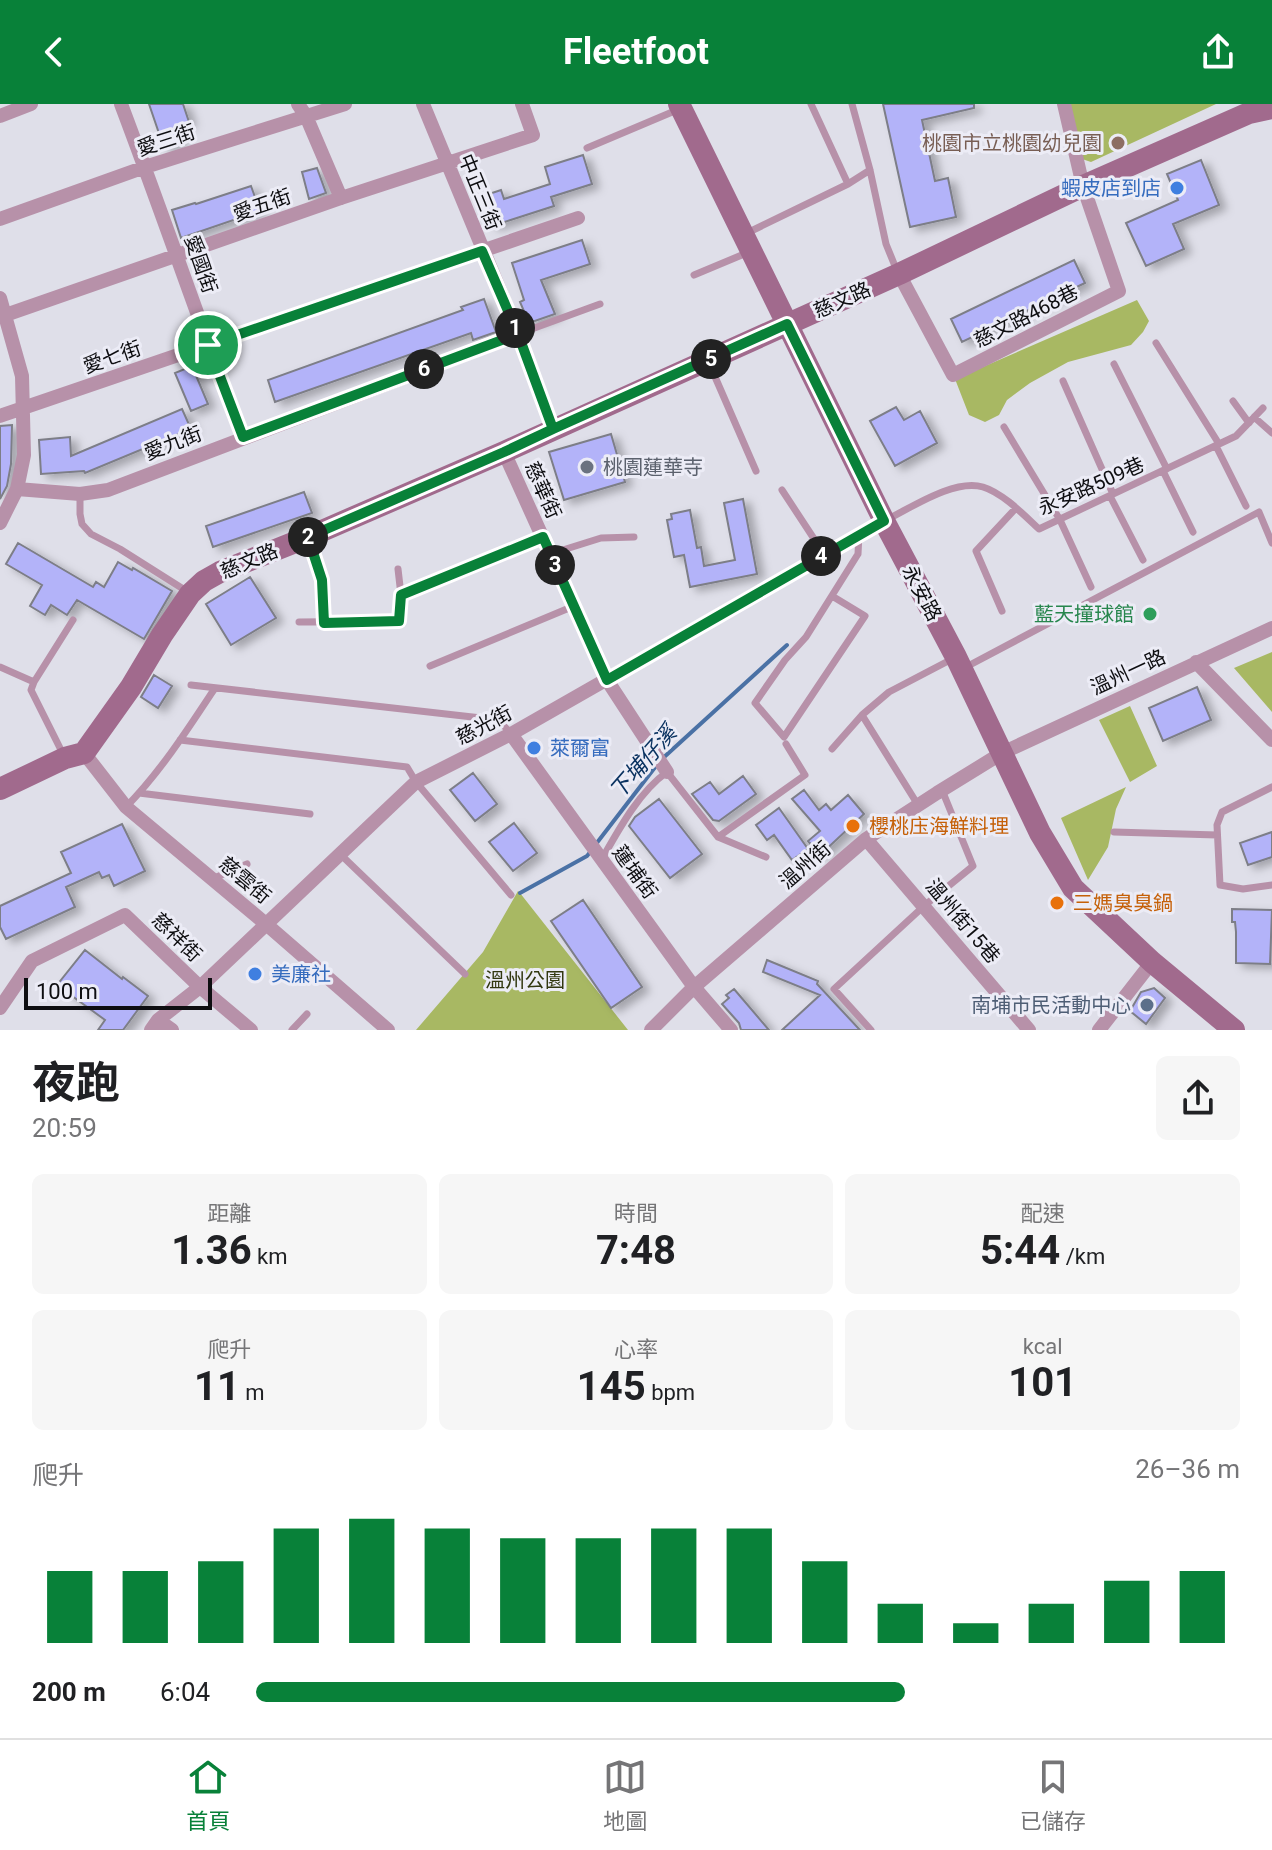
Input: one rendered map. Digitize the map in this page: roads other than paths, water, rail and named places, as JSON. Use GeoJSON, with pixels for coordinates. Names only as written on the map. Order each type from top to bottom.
{"type":"FeatureCollection","features":[{"type":"Feature","properties":{"kind":"street"},"geometry":{"type":"LineString","coordinates":[[0,116],[31,104]]}},
{"type":"Feature","properties":{"kind":"street","name":"愛國街"},"geometry":{"type":"LineString","coordinates":[[121,104],[243,437]]}},
{"type":"Feature","properties":{"kind":"street","name":"愛三街"},"geometry":{"type":"LineString","coordinates":[[0,219],[302,110],[345,104]]}},
{"type":"Feature","properties":{"kind":"street","name":"中正三街"},"geometry":{"type":"LineString","coordinates":[[423,104],[518,334],[553,429]]}},
{"type":"Feature","properties":{"kind":"street","name":"愛五街"},"geometry":{"type":"LineString","coordinates":[[2,316],[533,135],[522,104]]}},
{"type":"Feature","properties":{"kind":"street"},"geometry":{"type":"LineString","coordinates":[[1064,104],[1083,186]]}},
{"type":"Feature","properties":{"kind":"street","name":"永安路"},"geometry":{"type":"LineString","coordinates":[[684,106],[747,243],[1040,833],[1073,888],[1152,962],[1234,1030]]}},
{"type":"Feature","properties":{"kind":"street","name":"慈文路"},"geometry":{"type":"LineString","coordinates":[[0,789],[75,756],[131,687],[190,594],[220,572],[504,452],[899,274],[1083,186],[1249,113],[1272,108]]}},
{"type":"Feature","properties":{"kind":"street"},"geometry":{"type":"LineString","coordinates":[[302,110],[341,198]]}},
{"type":"Feature","properties":{"kind":"street","name":"慈文路468巷"},"geometry":{"type":"LineString","coordinates":[[899,274],[953,375],[1119,291],[1083,186]]}},
{"type":"Feature","properties":{"kind":"street","name":"愛七街"},"geometry":{"type":"LineString","coordinates":[[0,416],[578,218]]}},
{"type":"Feature","properties":{"kind":"street"},"geometry":{"type":"LineString","coordinates":[[0,298],[2,316],[22,376],[24,455],[17,489],[0,523]]}},
{"type":"Feature","properties":{"kind":"street","name":"愛九街"},"geometry":{"type":"LineString","coordinates":[[17,489],[80,494],[108,490],[518,334]]}},
{"type":"Feature","properties":{"kind":"street","name":"慈華街"},"geometry":{"type":"LineString","coordinates":[[504,452],[607,680],[662,765]]}},
{"type":"Feature","properties":{"kind":"street","name":"慈光街"},"geometry":{"type":"LineString","coordinates":[[155,1025],[200,987],[416,782],[511,734],[884,521]]}},
{"type":"Feature","properties":{"kind":"street","name":"溫州一路"},"geometry":{"type":"LineString","coordinates":[[1002,753],[1272,628]]}},
{"type":"Feature","properties":{"kind":"street"},"geometry":{"type":"LineString","coordinates":[[1196,662],[1272,740]]}},
{"type":"Feature","properties":{"kind":"street","name":"蓮埔街"},"geometry":{"type":"LineString","coordinates":[[511,734],[694,987],[731,1030]]}},
{"type":"Feature","properties":{"kind":"street","name":"溫州街"},"geometry":{"type":"LineString","coordinates":[[651,1030],[694,987],[866,839],[1002,753]]}},
{"type":"Feature","properties":{"kind":"street","name":"慈雲街"},"geometry":{"type":"LineString","coordinates":[[75,756],[126,807],[388,1030]]}},
{"type":"Feature","properties":{"kind":"street","name":"溫州街15巷"},"geometry":{"type":"LineString","coordinates":[[866,839],[1029,1030]]}},
{"type":"Feature","properties":{"kind":"street","name":"慈祥街"},"geometry":{"type":"LineString","coordinates":[[2,1001],[32,961],[125,915],[200,987],[251,1030]]}},
{"type":"Feature","properties":{"kind":"street"},"geometry":{"type":"LineString","coordinates":[[1099,1030],[1152,962]]}},
{"type":"Feature","properties":{"kind":"street"},"geometry":{"type":"LineString","coordinates":[[155,1025],[172,1030]]}},
{"type":"Feature","properties":{"kind":"lane"},"geometry":{"type":"LineString","coordinates":[[811,104],[848,184]]}},
{"type":"Feature","properties":{"kind":"lane"},"geometry":{"type":"LineString","coordinates":[[852,104],[886,244],[899,274]]}},
{"type":"Feature","properties":{"kind":"lane"},"geometry":{"type":"LineString","coordinates":[[587,148],[684,106]]}},
{"type":"Feature","properties":{"kind":"lane"},"geometry":{"type":"LineString","coordinates":[[694,275],[870,170]]}},
{"type":"Feature","properties":{"kind":"lane"},"geometry":{"type":"LineString","coordinates":[[518,334],[600,304]]}},
{"type":"Feature","properties":{"kind":"lane"},"geometry":{"type":"LineString","coordinates":[[1156,343],[1217,445],[1246,506]]}},
{"type":"Feature","properties":{"kind":"lane"},"geometry":{"type":"LineString","coordinates":[[707,360],[756,471]]}},
{"type":"Feature","properties":{"kind":"lane"},"geometry":{"type":"LineString","coordinates":[[1114,364],[1193,532]]}},
{"type":"Feature","properties":{"kind":"lane"},"geometry":{"type":"LineString","coordinates":[[1063,381],[1143,560]]}},
{"type":"Feature","properties":{"kind":"lane"},"geometry":{"type":"LineString","coordinates":[[1233,401],[1252,420],[1272,433]]}},
{"type":"Feature","properties":{"kind":"lane","name":"永安路509巷"},"geometry":{"type":"LineString","coordinates":[[884,521],[946,490],[963,486],[984,487],[1016,508],[1039,529],[1236,436],[1263,408]]}},
{"type":"Feature","properties":{"kind":"lane"},"geometry":{"type":"LineString","coordinates":[[1004,427],[1060,520],[1091,587]]}},
{"type":"Feature","properties":{"kind":"lane"},"geometry":{"type":"LineString","coordinates":[[782,490],[824,554]]}},
{"type":"Feature","properties":{"kind":"lane"},"geometry":{"type":"LineString","coordinates":[[80,494],[82,524],[91,534],[190,594]]}},
{"type":"Feature","properties":{"kind":"lane"},"geometry":{"type":"LineString","coordinates":[[1002,611],[976,551],[1016,508]]}},
{"type":"Feature","properties":{"kind":"lane"},"geometry":{"type":"LineString","coordinates":[[832,749],[862,715],[889,692],[958,664],[1259,512],[1272,543]]}},
{"type":"Feature","properties":{"kind":"lane"},"geometry":{"type":"LineString","coordinates":[[718,837],[805,775],[785,741],[755,703],[785,660],[806,637],[858,554],[859,534]]}},
{"type":"Feature","properties":{"kind":"lane"},"geometry":{"type":"LineString","coordinates":[[308,537],[322,580],[324,623]]}},
{"type":"Feature","properties":{"kind":"lane"},"geometry":{"type":"LineString","coordinates":[[401,595],[543,537]]}},
{"type":"Feature","properties":{"kind":"lane"},"geometry":{"type":"LineString","coordinates":[[550,554],[601,538],[634,537]]}},
{"type":"Feature","properties":{"kind":"lane"},"geometry":{"type":"LineString","coordinates":[[299,622],[399,621],[401,595],[398,569]]}},
{"type":"Feature","properties":{"kind":"lane"},"geometry":{"type":"LineString","coordinates":[[785,741],[865,616],[832,596]]}},
{"type":"Feature","properties":{"kind":"lane"},"geometry":{"type":"LineString","coordinates":[[430,666],[574,606]]}},
{"type":"Feature","properties":{"kind":"lane"},"geometry":{"type":"LineString","coordinates":[[73,620],[31,690],[75,756]]}},
{"type":"Feature","properties":{"kind":"lane"},"geometry":{"type":"LineString","coordinates":[[0,667],[34,682]]}},
{"type":"Feature","properties":{"kind":"lane"},"geometry":{"type":"LineString","coordinates":[[191,685],[499,720],[511,734]]}},
{"type":"Feature","properties":{"kind":"lane"},"geometry":{"type":"LineString","coordinates":[[126,807],[180,740],[215,688]]}},
{"type":"Feature","properties":{"kind":"lane"},"geometry":{"type":"LineString","coordinates":[[862,715],[918,805]]}},
{"type":"Feature","properties":{"kind":"lane"},"geometry":{"type":"LineString","coordinates":[[180,740],[407,767],[416,782],[511,895]]}},
{"type":"Feature","properties":{"kind":"lane"},"geometry":{"type":"LineString","coordinates":[[595,853],[657,779],[662,765]]}},
{"type":"Feature","properties":{"kind":"lane","name":"慈華街"},"geometry":{"type":"LineString","coordinates":[[662,765],[718,837],[766,857]]}},
{"type":"Feature","properties":{"kind":"lane"},"geometry":{"type":"LineString","coordinates":[[1272,787],[1222,812],[1217,825],[1220,885],[1243,889],[1272,885]]}},
{"type":"Feature","properties":{"kind":"lane"},"geometry":{"type":"LineString","coordinates":[[871,1030],[834,989],[924,906],[973,866],[942,790]]}},
{"type":"Feature","properties":{"kind":"lane"},"geometry":{"type":"LineString","coordinates":[[139,793],[310,814]]}},
{"type":"Feature","properties":{"kind":"lane"},"geometry":{"type":"LineString","coordinates":[[1114,832],[1217,835]]}},
{"type":"Feature","properties":{"kind":"lane"},"geometry":{"type":"LineString","coordinates":[[340,854],[465,974]]}},
{"type":"Feature","properties":{"kind":"lane"},"geometry":{"type":"LineString","coordinates":[[212,879],[247,864]]}},
{"type":"Feature","properties":{"kind":"lane"},"geometry":{"type":"LineString","coordinates":[[292,1030],[307,1014]]}},
{"type":"Feature","properties":{"kind":"waterway","name":"下埔仔溪"},"geometry":{"type":"LineString","coordinates":[[662,759],[787,645]]}},
{"type":"Feature","properties":{"kind":"waterway","name":"下埔仔溪"},"geometry":{"type":"LineString","coordinates":[[596,844],[656,766]]}},
{"type":"Feature","properties":{"kind":"waterway","name":"下埔仔溪"},"geometry":{"type":"LineString","coordinates":[[520,893],[591,851]]}},
{"type":"Feature","properties":{"kind":"place","name":"桃園市立桃園幼兒園"},"geometry":{"type":"Point","coordinates":[1118,143]}},
{"type":"Feature","properties":{"kind":"place","name":"蝦皮店到店"},"geometry":{"type":"Point","coordinates":[1177,188]}},
{"type":"Feature","properties":{"kind":"place","name":"桃園蓮華寺"},"geometry":{"type":"Point","coordinates":[587,467]}},
{"type":"Feature","properties":{"kind":"place","name":"藍天撞球館"},"geometry":{"type":"Point","coordinates":[1150,614]}},
{"type":"Feature","properties":{"kind":"place","name":"萊爾富"},"geometry":{"type":"Point","coordinates":[534,748]}},
{"type":"Feature","properties":{"kind":"place","name":"櫻桃庒海鮮料理"},"geometry":{"type":"Point","coordinates":[853,826]}},
{"type":"Feature","properties":{"kind":"place","name":"三媽臭臭鍋"},"geometry":{"type":"Point","coordinates":[1057,903]}},
{"type":"Feature","properties":{"kind":"place","name":"美廉社"},"geometry":{"type":"Point","coordinates":[255,974]}},
{"type":"Feature","properties":{"kind":"place","name":"南埔市民活動中心"},"geometry":{"type":"Point","coordinates":[1147,1005]}},
{"type":"Feature","properties":{"kind":"park label","name":"溫州公園"},"geometry":{"type":"Point","coordinates":[525,980]}}]}
